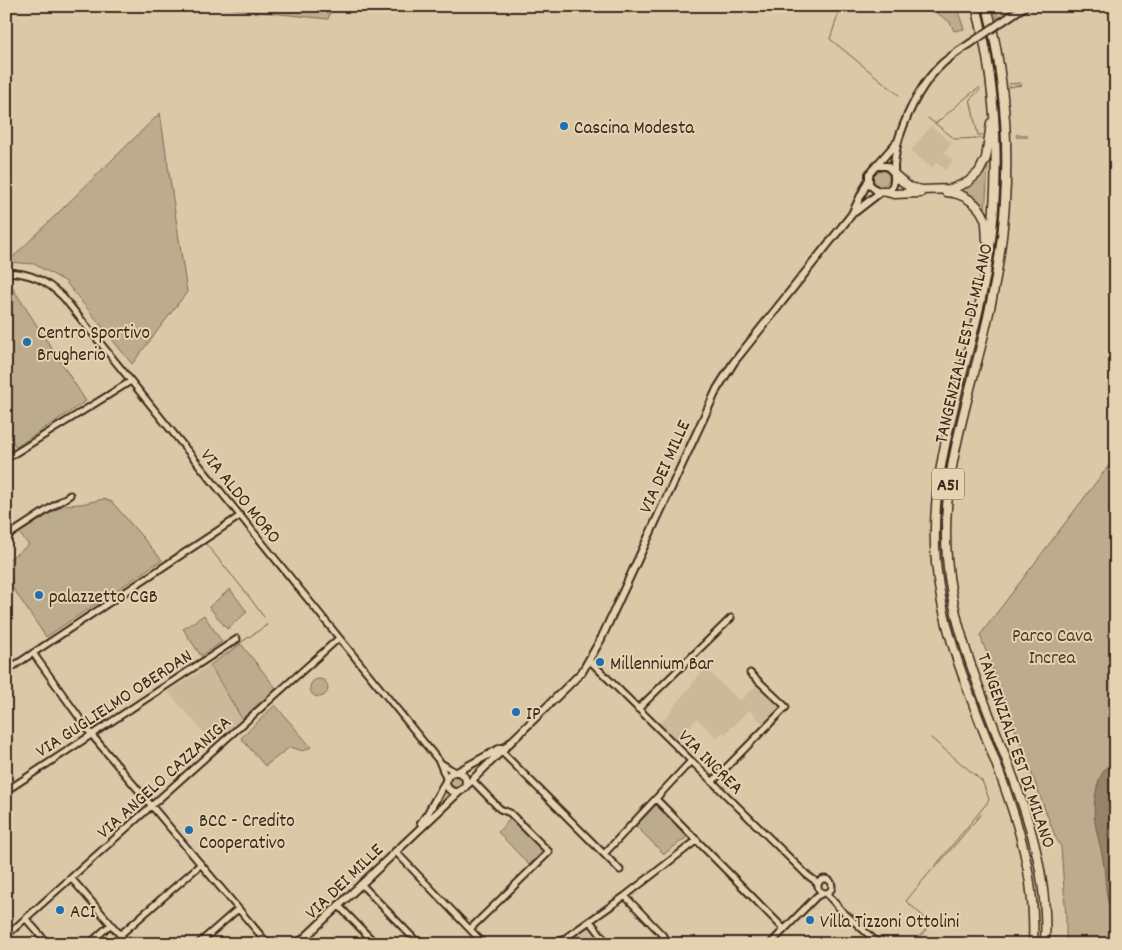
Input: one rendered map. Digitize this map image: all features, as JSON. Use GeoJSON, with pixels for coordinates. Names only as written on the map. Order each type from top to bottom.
{"type":"FeatureCollection","features":[{"type":"Feature","properties":{"kind":"highway","name":"TANGENZIALE EST DI MILANO"},"geometry":{"type":"LineString","coordinates":[[976,6],[987,60],[993,118],[994,194],[989,254],[980,305],[939,474],[935,510],[935,551],[938,582],[949,632],[961,670],[1013,809],[1024,847],[1033,901],[1033,944]]}},
{"type":"Feature","properties":{"kind":"highway","name":"TANGENZIALE EST DI MILANO"},"geometry":{"type":"LineString","coordinates":[[988,6],[997,52],[1006,117],[1005,211],[990,307],[949,476],[946,520],[947,559],[954,608],[968,654],[1022,801],[1036,849],[1043,889],[1045,944]]}},
{"type":"Feature","properties":{"kind":"highway"},"geometry":{"type":"LineString","coordinates":[[895,174],[909,186],[922,190],[951,189],[968,182],[979,172],[986,158],[988,134],[993,118]]}},
{"type":"Feature","properties":{"kind":"highway"},"geometry":{"type":"LineString","coordinates":[[883,191],[896,194],[949,192],[966,198],[976,206],[984,218],[989,254]]}},
{"type":"Feature","properties":{"kind":"main road"},"geometry":{"type":"LineString","coordinates":[[898,141],[895,174],[891,187],[883,191],[873,189],[868,181],[869,172],[898,141],[916,100],[928,80],[945,61],[1025,6]]}},
{"type":"Feature","properties":{"kind":"main road"},"geometry":{"type":"LineString","coordinates":[[876,166],[887,166],[895,174]]}},
{"type":"Feature","properties":{"kind":"main road","name":"VIA DEI MILLE"},"geometry":{"type":"LineString","coordinates":[[298,944],[408,838],[463,789],[579,675],[590,661],[714,392],[734,362],[852,214],[868,181]]}},
{"type":"Feature","properties":{"kind":"main road","name":"VIA DEI MILLE"},"geometry":{"type":"LineString","coordinates":[[852,214],[883,191]]}},
{"type":"Feature","properties":{"kind":"main road","name":"VIA DEI MILLE"},"geometry":{"type":"LineString","coordinates":[[456,772],[490,755],[516,737]]}},
{"type":"Feature","properties":{"kind":"main road"},"geometry":{"type":"LineString","coordinates":[[456,772],[465,778],[463,789],[455,792],[449,790],[446,780],[450,774],[456,772]]}},
{"type":"Feature","properties":{"kind":"main road","name":"VIA DEI MILLE"},"geometry":{"type":"LineString","coordinates":[[408,838],[428,813],[446,780]]}},
{"type":"Feature","properties":{"kind":"street","name":"VIA ALDO MORO"},"geometry":{"type":"LineString","coordinates":[[6,272],[30,275],[44,280],[54,288],[439,761],[456,772]]}},
{"type":"Feature","properties":{"kind":"street"},"geometry":{"type":"LineString","coordinates":[[6,459],[131,381]]}},
{"type":"Feature","properties":{"kind":"street"},"geometry":{"type":"LineString","coordinates":[[6,537],[70,495]]}},
{"type":"Feature","properties":{"kind":"street"},"geometry":{"type":"LineString","coordinates":[[6,670],[240,516]]}},
{"type":"Feature","properties":{"kind":"street"},"geometry":{"type":"LineString","coordinates":[[638,709],[731,618]]}},
{"type":"Feature","properties":{"kind":"street","name":"VIA ANGELO CAZZANIGA"},"geometry":{"type":"LineString","coordinates":[[6,936],[339,638]]}},
{"type":"Feature","properties":{"kind":"street","name":"VIA GUGLIELMO OBERDAN"},"geometry":{"type":"LineString","coordinates":[[6,791],[237,639]]}},
{"type":"Feature","properties":{"kind":"street"},"geometry":{"type":"LineString","coordinates":[[33,653],[91,734],[267,944]]}},
{"type":"Feature","properties":{"kind":"street"},"geometry":{"type":"LineString","coordinates":[[6,656],[14,666]]}},
{"type":"Feature","properties":{"kind":"street","name":"VIA INCREA"},"geometry":{"type":"LineString","coordinates":[[590,661],[814,880],[818,887],[841,910],[879,944]]}},
{"type":"Feature","properties":{"kind":"street"},"geometry":{"type":"LineString","coordinates":[[712,782],[786,707],[750,673]]}},
{"type":"Feature","properties":{"kind":"street"},"geometry":{"type":"LineString","coordinates":[[501,752],[620,870]]}},
{"type":"Feature","properties":{"kind":"street","name":"VIA ALDO MORO"},"geometry":{"type":"LineString","coordinates":[[439,761],[446,780]]}},
{"type":"Feature","properties":{"kind":"street"},"geometry":{"type":"LineString","coordinates":[[604,854],[691,761]]}},
{"type":"Feature","properties":{"kind":"street"},"geometry":{"type":"LineString","coordinates":[[470,929],[549,852],[510,813],[500,809],[472,780]]}},
{"type":"Feature","properties":{"kind":"street"},"geometry":{"type":"LineString","coordinates":[[656,799],[784,929]]}},
{"type":"Feature","properties":{"kind":"street"},"geometry":{"type":"LineString","coordinates":[[557,944],[624,896],[696,840]]}},
{"type":"Feature","properties":{"kind":"street"},"geometry":{"type":"LineString","coordinates":[[395,851],[484,944]]}},
{"type":"Feature","properties":{"kind":"street"},"geometry":{"type":"LineString","coordinates":[[120,935],[200,866]]}},
{"type":"Feature","properties":{"kind":"street"},"geometry":{"type":"LineString","coordinates":[[71,878],[128,944]]}},
{"type":"Feature","properties":{"kind":"street"},"geometry":{"type":"LineString","coordinates":[[770,944],[817,896],[827,894],[832,888],[830,881],[825,878],[814,880]]}},
{"type":"Feature","properties":{"kind":"street"},"geometry":{"type":"LineString","coordinates":[[817,896],[821,880]]}},
{"type":"Feature","properties":{"kind":"street"},"geometry":{"type":"LineString","coordinates":[[360,884],[419,944]]}},
{"type":"Feature","properties":{"kind":"street"},"geometry":{"type":"LineString","coordinates":[[624,896],[671,944]]}},
{"type":"Feature","properties":{"kind":"street"},"geometry":{"type":"LineString","coordinates":[[338,905],[376,944]]}},
{"type":"Feature","properties":{"kind":"street"},"geometry":{"type":"LineString","coordinates":[[198,944],[238,909]]}},
{"type":"Feature","properties":{"kind":"street"},"geometry":{"type":"LineString","coordinates":[[26,919],[48,944]]}},
{"type":"Feature","properties":{"kind":"street"},"geometry":{"type":"LineString","coordinates":[[590,921],[608,944]]}},
{"type":"Feature","properties":{"kind":"street"},"geometry":{"type":"LineString","coordinates":[[89,944],[111,924]]}},
{"type":"Feature","properties":{"kind":"shaded area"},"geometry":{"type":"Polygon","coordinates":[[[931,126],[952,143],[944,153],[953,160],[946,170],[936,162],[932,168],[911,151],[931,126]]]}},
{"type":"Feature","properties":{"kind":"shaded area"},"geometry":{"type":"Polygon","coordinates":[[[210,665],[242,719],[214,744],[168,692],[210,665]]]}},
{"type":"Feature","properties":{"kind":"shaded area"},"geometry":{"type":"Polygon","coordinates":[[[705,668],[740,701],[759,683],[784,707],[765,726],[749,710],[725,734],[722,732],[717,738],[697,719],[674,743],[658,727],[705,668]]]}},
{"type":"Feature","properties":{"kind":"shaded area"},"geometry":{"type":"Polygon","coordinates":[[[1116,759],[1116,924],[1108,904],[1094,810],[1100,779],[1106,768],[1116,759]]]}},
{"type":"Feature","properties":{"kind":"shaded area"},"geometry":{"type":"Polygon","coordinates":[[[589,922],[606,944],[558,944],[589,922]]]}},
{"type":"Feature","properties":{"kind":"green space"},"geometry":{"type":"Polygon","coordinates":[[[205,6],[332,6],[328,19],[205,6]]]}},
{"type":"Feature","properties":{"kind":"green space"},"geometry":{"type":"Polygon","coordinates":[[[926,6],[956,6],[964,29],[954,31],[950,22],[926,6]]]}},
{"type":"Feature","properties":{"kind":"green space"},"geometry":{"type":"Polygon","coordinates":[[[995,6],[1017,6],[997,19],[995,6]]]}},
{"type":"Feature","properties":{"kind":"green space"},"geometry":{"type":"Polygon","coordinates":[[[160,113],[187,292],[132,364],[65,281],[34,264],[8,262],[160,113]]]}},
{"type":"Feature","properties":{"kind":"green space"},"geometry":{"type":"Polygon","coordinates":[[[988,164],[985,215],[968,195],[959,190],[966,187],[988,164]]]}},
{"type":"Feature","properties":{"kind":"green space"},"geometry":{"type":"Polygon","coordinates":[[[878,170],[884,170],[889,175],[887,184],[878,186],[873,181],[873,175],[878,170]]]}},
{"type":"Feature","properties":{"kind":"green space","name":"Centro Sportivo Brugherio"},"geometry":{"type":"Polygon","coordinates":[[[8,281],[86,401],[16,447],[10,437],[6,439],[6,283],[8,281]]]}},
{"type":"Feature","properties":{"kind":"green space","name":"Parco Cava Increa"},"geometry":{"type":"Polygon","coordinates":[[[1116,456],[1116,944],[1066,944],[1061,847],[1055,836],[980,635],[1116,456]]]}},
{"type":"Feature","properties":{"kind":"green space"},"geometry":{"type":"Polygon","coordinates":[[[104,499],[112,502],[162,560],[46,637],[6,578],[6,561],[29,545],[19,533],[64,505],[81,504],[104,499]]]}},
{"type":"Feature","properties":{"kind":"green space"},"geometry":{"type":"Polygon","coordinates":[[[230,589],[247,612],[227,629],[209,607],[230,589]]]}},
{"type":"Feature","properties":{"kind":"green space"},"geometry":{"type":"Polygon","coordinates":[[[204,615],[222,642],[201,656],[183,629],[204,615]]]}},
{"type":"Feature","properties":{"kind":"green space"},"geometry":{"type":"Polygon","coordinates":[[[241,644],[276,688],[242,719],[210,665],[241,644]]]}},
{"type":"Feature","properties":{"kind":"green space"},"geometry":{"type":"Polygon","coordinates":[[[319,679],[325,682],[328,688],[325,694],[319,697],[313,694],[310,688],[313,682],[319,679]]]}},
{"type":"Feature","properties":{"kind":"green space"},"geometry":{"type":"Polygon","coordinates":[[[275,705],[311,747],[303,751],[290,747],[265,766],[241,738],[275,705]]]}},
{"type":"Feature","properties":{"kind":"green space"},"geometry":{"type":"Polygon","coordinates":[[[452,774],[458,774],[462,781],[458,788],[452,788],[448,784],[448,778],[452,774]]]}},
{"type":"Feature","properties":{"kind":"green space"},"geometry":{"type":"Polygon","coordinates":[[[444,790],[452,795],[430,816],[444,790]]]}},
{"type":"Feature","properties":{"kind":"green space"},"geometry":{"type":"Polygon","coordinates":[[[656,805],[687,837],[664,854],[636,826],[656,805]]]}},
{"type":"Feature","properties":{"kind":"green space"},"geometry":{"type":"Polygon","coordinates":[[[511,818],[543,851],[529,865],[498,832],[511,818]]]}},
{"type":"Feature","properties":{"kind":"waterway"},"geometry":{"type":"LineString","coordinates":[[841,6],[830,39],[899,95]]}},
{"type":"Feature","properties":{"kind":"waterway"},"geometry":{"type":"LineString","coordinates":[[1009,84],[1021,83]]}},
{"type":"Feature","properties":{"kind":"waterway"},"geometry":{"type":"LineString","coordinates":[[1009,87],[1022,85]]}},
{"type":"Feature","properties":{"kind":"waterway"},"geometry":{"type":"LineString","coordinates":[[936,123],[971,93],[980,88]]}},
{"type":"Feature","properties":{"kind":"waterway"},"geometry":{"type":"LineString","coordinates":[[980,90],[970,99],[978,135],[983,135]]}},
{"type":"Feature","properties":{"kind":"waterway"},"geometry":{"type":"LineString","coordinates":[[928,118],[955,139],[982,138]]}},
{"type":"Feature","properties":{"kind":"waterway"},"geometry":{"type":"LineString","coordinates":[[1016,135],[1027,135]]}},
{"type":"Feature","properties":{"kind":"waterway"},"geometry":{"type":"LineString","coordinates":[[1016,137],[1028,137]]}},
{"type":"Feature","properties":{"kind":"waterway"},"geometry":{"type":"LineString","coordinates":[[206,544],[264,617]]}},
{"type":"Feature","properties":{"kind":"waterway"},"geometry":{"type":"LineString","coordinates":[[234,647],[266,624]]}},
{"type":"Feature","properties":{"kind":"waterway"},"geometry":{"type":"LineString","coordinates":[[914,944],[931,923],[906,901],[989,799],[982,781],[931,738]]}},
{"type":"Feature","properties":{"kind":"waterway"},"geometry":{"type":"LineString","coordinates":[[936,867],[981,814]]}},
{"type":"Feature","properties":{"kind":"place","name":"Cascina Modesta"},"geometry":{"type":"Point","coordinates":[564,126]}},
{"type":"Feature","properties":{"kind":"place","name":"Centro Sportivo Brugherio"},"geometry":{"type":"Point","coordinates":[27,342]}},
{"type":"Feature","properties":{"kind":"place","name":"palazzetto CGB"},"geometry":{"type":"Point","coordinates":[39,595]}},
{"type":"Feature","properties":{"kind":"place","name":"Millennium Bar"},"geometry":{"type":"Point","coordinates":[600,662]}},
{"type":"Feature","properties":{"kind":"place","name":"IP"},"geometry":{"type":"Point","coordinates":[516,712]}},
{"type":"Feature","properties":{"kind":"place","name":"BCC - Credito Cooperativo"},"geometry":{"type":"Point","coordinates":[189,830]}},
{"type":"Feature","properties":{"kind":"place","name":"ACI"},"geometry":{"type":"Point","coordinates":[60,910]}},
{"type":"Feature","properties":{"kind":"place","name":"Villa Tizzoni Ottolini"},"geometry":{"type":"Point","coordinates":[810,920]}}]}
